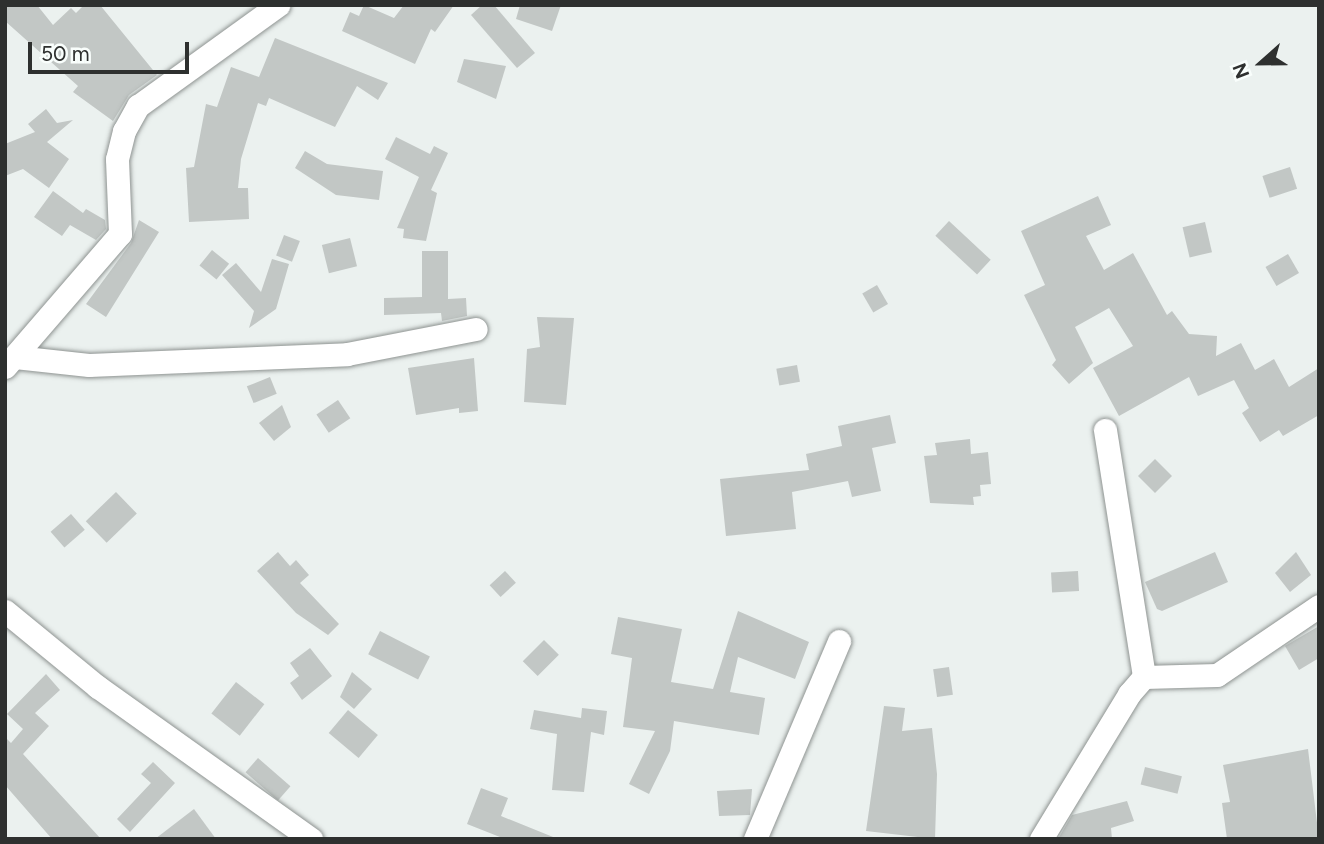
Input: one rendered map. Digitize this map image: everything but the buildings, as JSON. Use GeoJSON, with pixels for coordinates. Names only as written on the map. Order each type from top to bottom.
{"type":"FeatureCollection","features":[{"type":"Feature","properties":{"kind":"street"},"geometry":{"type":"LineString","coordinates":[[10,362],[120,234],[117,159],[124,131],[138,106],[278,5]]}},
{"type":"Feature","properties":{"kind":"street"},"geometry":{"type":"LineString","coordinates":[[10,362],[89,365],[347,354],[476,329]]}},
{"type":"Feature","properties":{"kind":"street"},"geometry":{"type":"LineString","coordinates":[[1105,430],[1144,677]]}},
{"type":"Feature","properties":{"kind":"street"},"geometry":{"type":"LineString","coordinates":[[1041,839],[1129,694],[1144,677],[1217,675],[1319,606]]}},
{"type":"Feature","properties":{"kind":"street"},"geometry":{"type":"LineString","coordinates":[[5,611],[98,687],[311,839]]}},
{"type":"Feature","properties":{"kind":"street"},"geometry":{"type":"LineString","coordinates":[[755,839],[839,641]]}}]}
